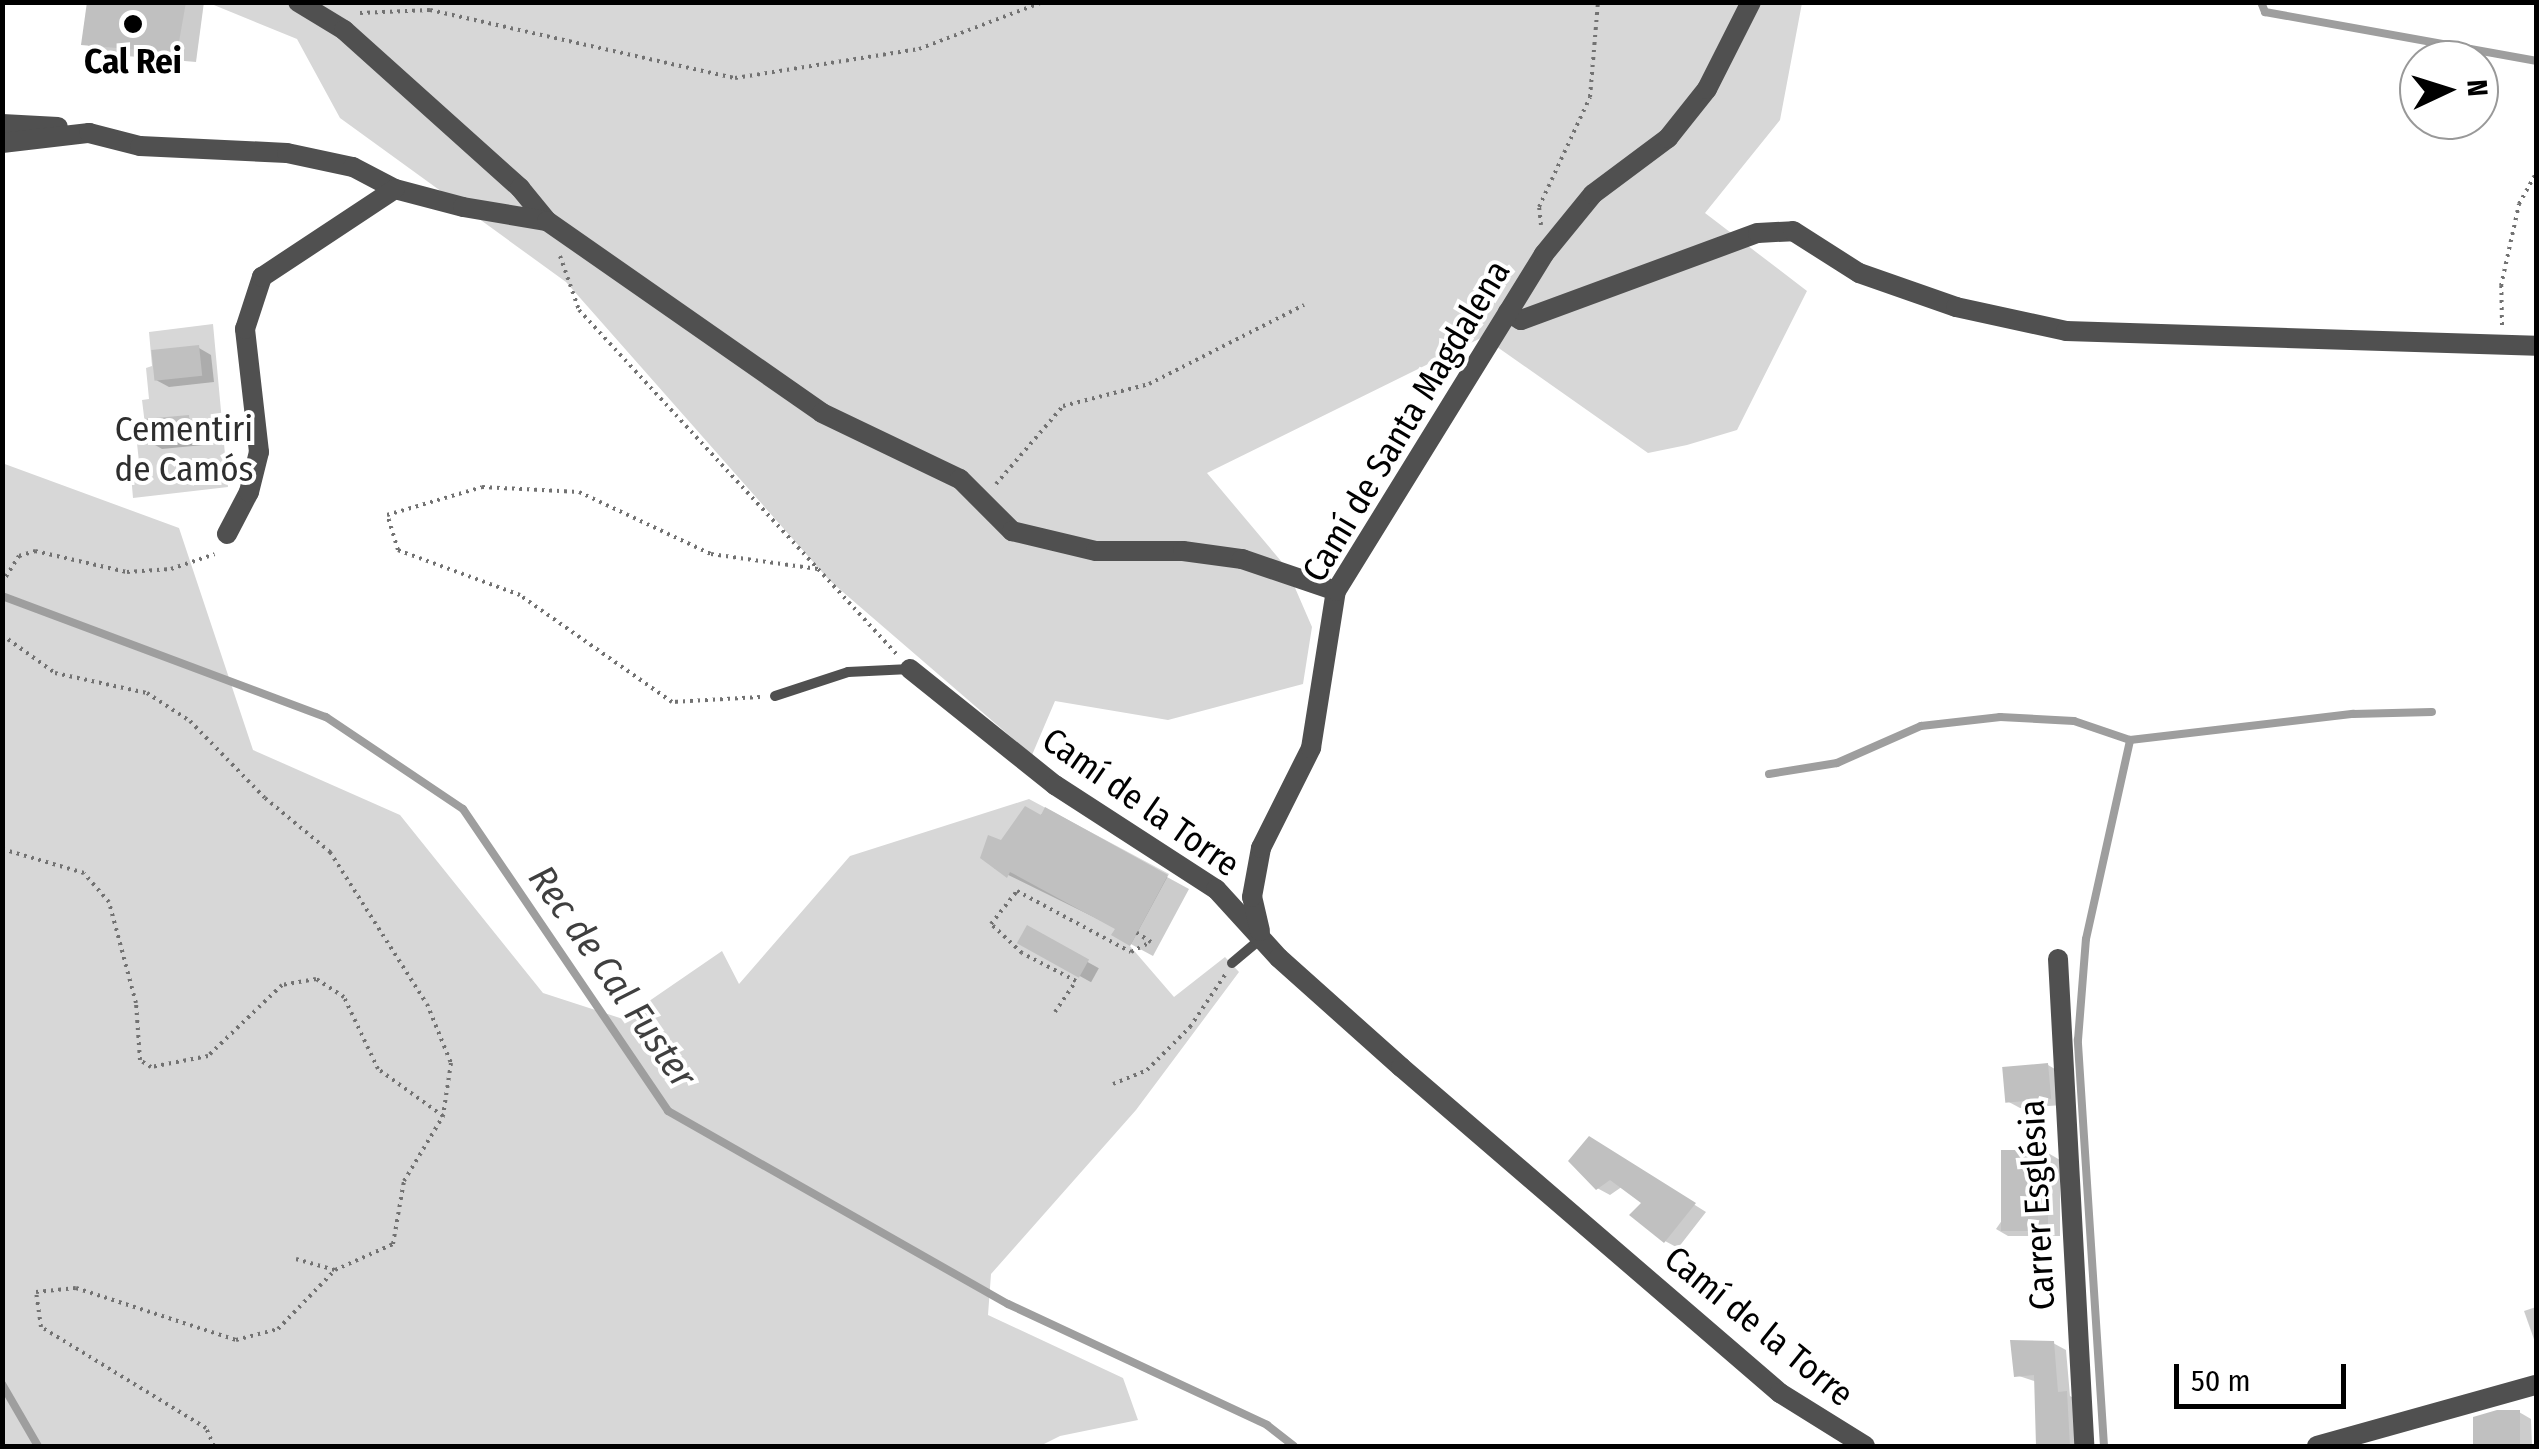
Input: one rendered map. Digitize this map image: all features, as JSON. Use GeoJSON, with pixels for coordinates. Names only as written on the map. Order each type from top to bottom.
{"type":"FeatureCollection","features":[{"type":"Feature","properties":{"kind":"street"},"geometry":{"type":"LineString","coordinates":[[298,2],[344,30],[520,188],[547,221],[822,413],[960,478],[1012,532],[1096,550],[1184,551],[1242,559],[1336,591]]}},
{"type":"Feature","properties":{"kind":"street","name":"Camí de Santa Magdalena"},"geometry":{"type":"LineString","coordinates":[[1262,938],[1252,897],[1261,848],[1312,748],[1336,591],[1544,254],[1593,194],[1668,138],[1707,89],[1751,2]]}},
{"type":"Feature","properties":{"kind":"street"},"geometry":{"type":"LineString","coordinates":[[2,124],[89,134],[140,146],[288,154],[353,167],[395,189],[547,221]]}},
{"type":"Feature","properties":{"kind":"street"},"geometry":{"type":"LineString","coordinates":[[2,142],[89,134]]}},
{"type":"Feature","properties":{"kind":"street"},"geometry":{"type":"LineString","coordinates":[[227,534],[260,452],[246,329],[262,277],[395,189]]}},
{"type":"Feature","properties":{"kind":"street"},"geometry":{"type":"LineString","coordinates":[[1508,312],[1521,320],[1758,234],[1793,231],[1859,273],[1956,307],[2066,331],[2536,346]]}},
{"type":"Feature","properties":{"kind":"street","name":"Camí de la Torre"},"geometry":{"type":"LineString","coordinates":[[910,669],[1055,786],[1216,889],[1262,938],[1401,1067],[1780,1393],[1865,1446]]}},
{"type":"Feature","properties":{"kind":"street","name":"Carrer Església"},"geometry":{"type":"LineString","coordinates":[[2058,960],[2084,1446]]}},
{"type":"Feature","properties":{"kind":"street"},"geometry":{"type":"LineString","coordinates":[[2317,1446],[2534,1387]]}},
{"type":"Feature","properties":{"kind":"lane"},"geometry":{"type":"LineString","coordinates":[[775,696],[848,672],[910,669]]}},
{"type":"Feature","properties":{"kind":"lane"},"geometry":{"type":"LineString","coordinates":[[1232,964],[1262,938]]}},
{"type":"Feature","properties":{"kind":"path"},"geometry":{"type":"LineString","coordinates":[[357,14],[430,10],[735,78],[920,49],[1044,2]]}},
{"type":"Feature","properties":{"kind":"path"},"geometry":{"type":"LineString","coordinates":[[1544,254],[1539,208],[1590,97],[1601,26],[1598,2]]}},
{"type":"Feature","properties":{"kind":"path"},"geometry":{"type":"LineString","coordinates":[[2502,344],[2501,286],[2519,204],[2536,173]]}},
{"type":"Feature","properties":{"kind":"path"},"geometry":{"type":"LineString","coordinates":[[547,221],[579,310],[910,669]]}},
{"type":"Feature","properties":{"kind":"path"},"geometry":{"type":"LineString","coordinates":[[982,500],[1064,406],[1150,384],[1304,305]]}},
{"type":"Feature","properties":{"kind":"path"},"geometry":{"type":"LineString","coordinates":[[775,696],[672,702],[520,595],[398,550],[387,516],[482,487],[579,492],[711,554],[818,570]]}},
{"type":"Feature","properties":{"kind":"path"},"geometry":{"type":"LineString","coordinates":[[2,583],[19,556],[35,551],[127,572],[171,569],[214,556],[227,534]]}},
{"type":"Feature","properties":{"kind":"path"},"geometry":{"type":"LineString","coordinates":[[2,634],[56,673],[148,693],[162,702],[330,852],[427,1004],[450,1063],[443,1116],[404,1181],[393,1244],[335,1270],[278,1330],[236,1340],[76,1288],[36,1292],[41,1327],[206,1428],[214,1446]]}},
{"type":"Feature","properties":{"kind":"path"},"geometry":{"type":"LineString","coordinates":[[2,849],[84,873],[108,902],[136,1003],[140,1060],[151,1067],[208,1056],[282,985],[316,979],[344,998],[378,1068],[443,1116]]}},
{"type":"Feature","properties":{"kind":"path"},"geometry":{"type":"LineString","coordinates":[[1055,1012],[1076,981],[1022,953],[991,924],[1017,891],[1130,952],[1151,942],[1137,933]]}},
{"type":"Feature","properties":{"kind":"path"},"geometry":{"type":"LineString","coordinates":[[1113,1084],[1147,1070],[1190,1027],[1232,964]]}},
{"type":"Feature","properties":{"kind":"path"},"geometry":{"type":"LineString","coordinates":[[296,1259],[335,1270]]}},
{"type":"Feature","properties":{"kind":"green space"},"geometry":{"type":"Polygon","coordinates":[[[209,3],[1802,3],[1780,120],[1705,213],[1807,291],[1737,430],[1648,453],[1483,337],[1207,473],[1286,567],[1312,627],[1303,684],[1168,720],[1055,701],[1032,755],[829,580],[566,282],[340,118],[297,39],[209,3]]]}},
{"type":"Feature","properties":{"kind":"green space","name":"Cementiri de Camós"},"geometry":{"type":"Polygon","coordinates":[[[213,324],[228,487],[133,498],[130,463],[139,462],[136,434],[146,433],[142,400],[149,399],[149,332],[213,324]]]}},
{"type":"Feature","properties":{"kind":"green space"},"geometry":{"type":"Polygon","coordinates":[[[2,463],[179,528],[253,750],[400,815],[543,993],[623,1019],[722,951],[739,984],[850,856],[1029,799],[1169,874],[1130,946],[1174,997],[1225,957],[1239,972],[1136,1110],[991,1274],[988,1315],[1123,1378],[1138,1420],[1060,1436],[1040,1446],[3,1446],[2,463]]]}},
{"type":"Feature","properties":{"kind":"building","name":"Cal Rei"},"geometry":{"type":"Polygon","coordinates":[[[87,2],[186,2],[177,53],[81,45],[87,2]]]}},
{"type":"Feature","properties":{"kind":"building"},"geometry":{"type":"Polygon","coordinates":[[[199,345],[202,376],[155,381],[151,350],[199,345]]]}},
{"type":"Feature","properties":{"kind":"building"},"geometry":{"type":"Polygon","coordinates":[[[189,415],[191,439],[146,443],[144,419],[189,415]]]}},
{"type":"Feature","properties":{"kind":"building"},"geometry":{"type":"Polygon","coordinates":[[[1025,806],[1041,815],[1045,807],[1168,875],[1130,946],[1111,935],[1115,929],[1010,872],[1007,878],[980,858],[988,835],[1001,840],[1025,806]]]}},
{"type":"Feature","properties":{"kind":"building"},"geometry":{"type":"Polygon","coordinates":[[[1027,925],[1089,959],[1079,978],[1017,943],[1027,925]]]}},
{"type":"Feature","properties":{"kind":"building"},"geometry":{"type":"Polygon","coordinates":[[[2048,1063],[2051,1099],[2005,1103],[2002,1067],[2048,1063]]]}},
{"type":"Feature","properties":{"kind":"building"},"geometry":{"type":"Polygon","coordinates":[[[1589,1136],[1696,1203],[1664,1243],[1629,1215],[1641,1203],[1610,1180],[1596,1190],[1568,1161],[1589,1136]]]}},
{"type":"Feature","properties":{"kind":"building"},"geometry":{"type":"Polygon","coordinates":[[[2001,1150],[2048,1150],[2048,1231],[2001,1231],[2001,1150]]]}},
{"type":"Feature","properties":{"kind":"building"},"geometry":{"type":"Polygon","coordinates":[[[2010,1340],[2054,1341],[2058,1392],[2067,1391],[2070,1446],[2036,1446],[2034,1375],[2014,1377],[2010,1340]]]}},
{"type":"Feature","properties":{"kind":"building"},"geometry":{"type":"Polygon","coordinates":[[[2497,1410],[2520,1410],[2520,1445],[2473,1445],[2473,1417],[2497,1410]]]}},
{"type":"Feature","properties":{"kind":"waterway"},"geometry":{"type":"LineString","coordinates":[[2261,2],[2265,12],[2536,61]]}},
{"type":"Feature","properties":{"kind":"waterway","name":"Rec de Cal Fuster"},"geometry":{"type":"LineString","coordinates":[[2,596],[326,717],[463,809],[668,1111],[1008,1304],[1267,1425],[1294,1446]]}},
{"type":"Feature","properties":{"kind":"waterway"},"geometry":{"type":"LineString","coordinates":[[1769,774],[1837,763],[1921,726],[2000,717],[2074,721],[2130,740],[2353,714],[2432,712]]}},
{"type":"Feature","properties":{"kind":"waterway"},"geometry":{"type":"LineString","coordinates":[[2104,1446],[2078,1040],[2086,939],[2130,740]]}},
{"type":"Feature","properties":{"kind":"waterway"},"geometry":{"type":"LineString","coordinates":[[2,1384],[38,1446]]}},
{"type":"Feature","properties":{"kind":"place","name":"Cal Rei"},"geometry":{"type":"Point","coordinates":[133,24]}}]}
